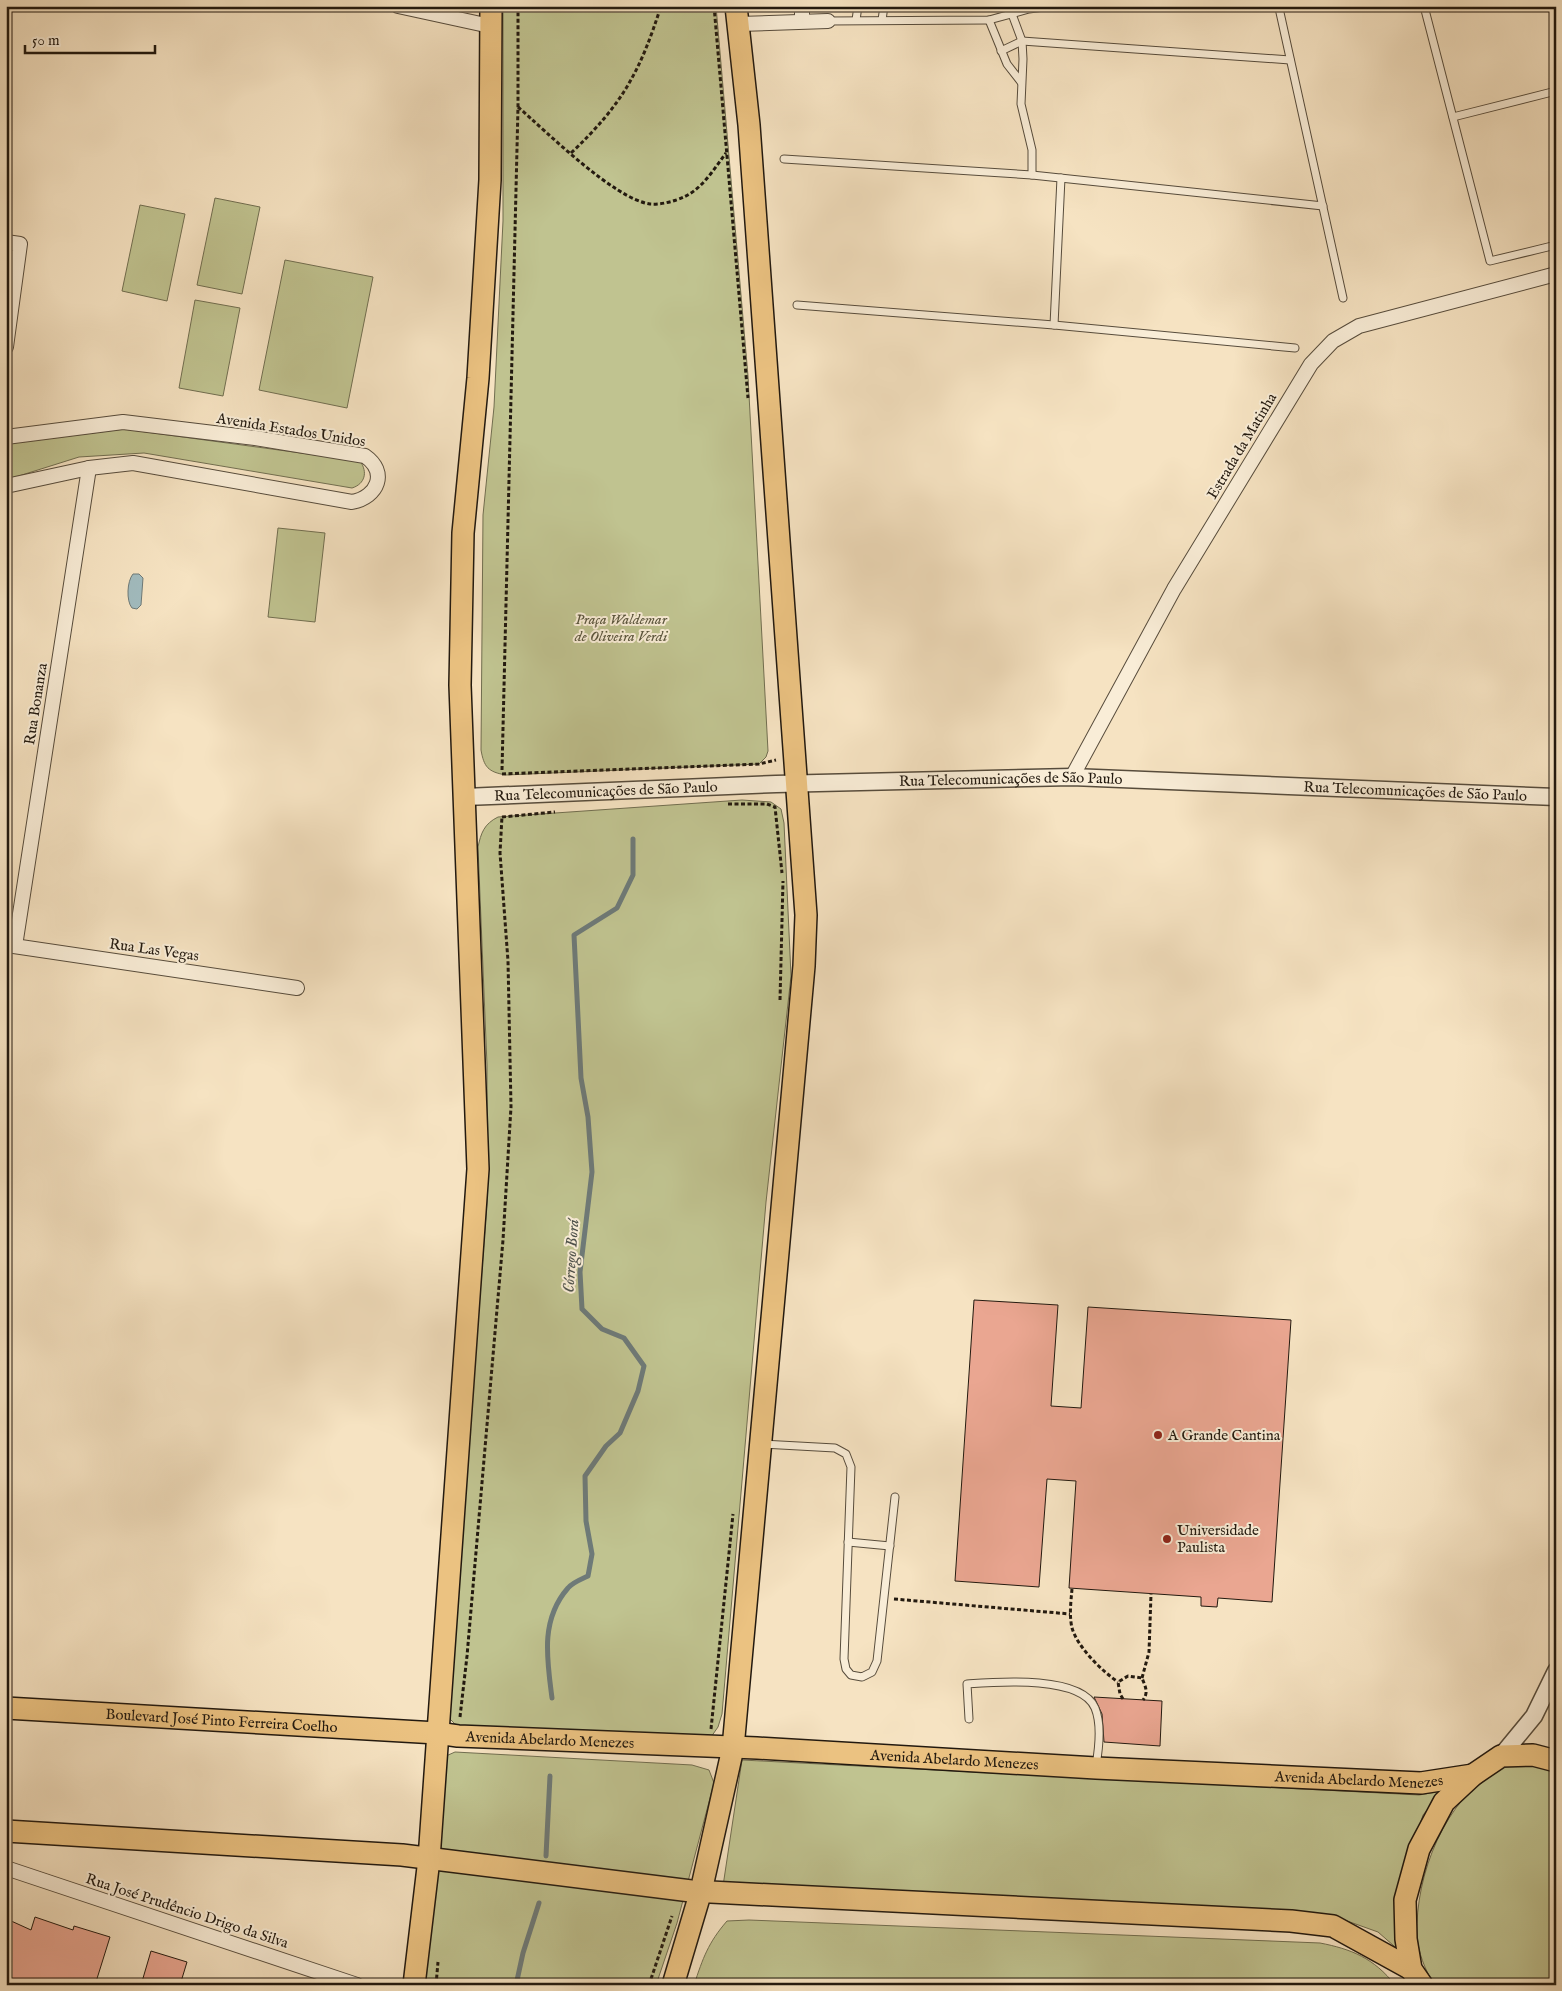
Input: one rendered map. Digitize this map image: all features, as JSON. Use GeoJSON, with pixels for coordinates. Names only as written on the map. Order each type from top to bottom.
{"type":"FeatureCollection","features":[{"type":"Feature","properties":{"kind":"main road"},"geometry":{"type":"LineString","coordinates":[[673,1985],[701,1891],[733,1748],[759,1444],[804,966],[806,915],[750,145],[738,15]]}},
{"type":"Feature","properties":{"kind":"main road"},"geometry":{"type":"LineString","coordinates":[[414,1985],[429,1859],[478,1168],[460,685],[463,533],[478,378],[490,180],[490,16]]}},
{"type":"Feature","properties":{"kind":"main road","name":"Boulevard José Pinto Ferreira Coelho"},"geometry":{"type":"LineString","coordinates":[[6,1708],[437,1733]]}},
{"type":"Feature","properties":{"kind":"main road","name":"Avenida Abelardo Menezes"},"geometry":{"type":"LineString","coordinates":[[437,1733],[459,1726],[733,1748],[1096,1768],[1421,1783],[1473,1775]]}},
{"type":"Feature","properties":{"kind":"main road"},"geometry":{"type":"LineString","coordinates":[[1416,1977],[1406,1939],[1405,1900],[1419,1849],[1444,1802],[1473,1775],[1501,1756],[1533,1755],[1556,1761]]}},
{"type":"Feature","properties":{"kind":"main road"},"geometry":{"type":"LineString","coordinates":[[6,1831],[402,1855],[701,1891],[1291,1921],[1334,1926],[1416,1977]]}},
{"type":"Feature","properties":{"kind":"street"},"geometry":{"type":"LineString","coordinates":[[398,6],[490,16]]}},
{"type":"Feature","properties":{"kind":"street"},"geometry":{"type":"LineString","coordinates":[[738,15],[802,13],[828,20]]}},
{"type":"Feature","properties":{"kind":"street"},"geometry":{"type":"LineString","coordinates":[[6,347],[13,243]]}},
{"type":"Feature","properties":{"kind":"street","name":"Estrada da Matinha"},"geometry":{"type":"LineString","coordinates":[[1072,777],[1174,589],[1311,364],[1333,341],[1359,326],[1556,274]]}},
{"type":"Feature","properties":{"kind":"street","name":"Avenida Estados Unidos"},"geometry":{"type":"LineString","coordinates":[[6,437],[123,422],[254,438],[365,456],[377,468],[378,476],[377,483],[370,494],[352,502],[133,463],[88,468],[6,486]]}},
{"type":"Feature","properties":{"kind":"street","name":"Rua Bonanza"},"geometry":{"type":"LineString","coordinates":[[11,945],[88,468]]}},
{"type":"Feature","properties":{"kind":"street","name":"Rua Telecomunicações de São Paulo"},"geometry":{"type":"LineString","coordinates":[[465,797],[796,784],[1072,777],[1556,797]]}},
{"type":"Feature","properties":{"kind":"street","name":"Rua Las Vegas"},"geometry":{"type":"LineString","coordinates":[[11,945],[297,988]]}},
{"type":"Feature","properties":{"kind":"street"},"geometry":{"type":"LineString","coordinates":[[1501,1756],[1534,1716],[1556,1671]]}},
{"type":"Feature","properties":{"kind":"street","name":"Rua José Prudêncio Drigo da Silva"},"geometry":{"type":"LineString","coordinates":[[6,1868],[357,1985]]}},
{"type":"Feature","properties":{"kind":"lane"},"geometry":{"type":"LineString","coordinates":[[856,20],[858,6]]}},
{"type":"Feature","properties":{"kind":"lane"},"geometry":{"type":"LineString","coordinates":[[882,20],[884,6]]}},
{"type":"Feature","properties":{"kind":"lane"},"geometry":{"type":"LineString","coordinates":[[1008,6],[1022,41],[1024,58],[1021,82],[1023,116],[1032,150],[1032,175]]}},
{"type":"Feature","properties":{"kind":"lane"},"geometry":{"type":"LineString","coordinates":[[828,20],[989,20],[1029,9],[1051,6]]}},
{"type":"Feature","properties":{"kind":"lane"},"geometry":{"type":"LineString","coordinates":[[1152,6],[1279,8],[1291,6]]}},
{"type":"Feature","properties":{"kind":"lane"},"geometry":{"type":"LineString","coordinates":[[1424,6],[1490,261],[1556,245]]}},
{"type":"Feature","properties":{"kind":"lane"},"geometry":{"type":"LineString","coordinates":[[1279,8],[1343,298]]}},
{"type":"Feature","properties":{"kind":"lane"},"geometry":{"type":"LineString","coordinates":[[989,20],[1006,64],[1021,82]]}},
{"type":"Feature","properties":{"kind":"lane"},"geometry":{"type":"LineString","coordinates":[[1001,51],[1022,41],[1290,60]]}},
{"type":"Feature","properties":{"kind":"lane"},"geometry":{"type":"LineString","coordinates":[[1453,117],[1556,92]]}},
{"type":"Feature","properties":{"kind":"lane"},"geometry":{"type":"LineString","coordinates":[[784,159],[1032,175],[1323,206]]}},
{"type":"Feature","properties":{"kind":"lane"},"geometry":{"type":"LineString","coordinates":[[1054,325],[1061,178]]}},
{"type":"Feature","properties":{"kind":"lane"},"geometry":{"type":"LineString","coordinates":[[797,305],[1054,325],[1295,348]]}},
{"type":"Feature","properties":{"kind":"lane"},"geometry":{"type":"LineString","coordinates":[[759,1444],[835,1448],[846,1454],[851,1467],[844,1659],[846,1669],[851,1675],[862,1676],[872,1672],[877,1661],[895,1497]]}},
{"type":"Feature","properties":{"kind":"lane"},"geometry":{"type":"LineString","coordinates":[[848,1542],[890,1546]]}},
{"type":"Feature","properties":{"kind":"lane"},"geometry":{"type":"LineString","coordinates":[[969,1719],[967,1684],[1042,1682],[1072,1691],[1087,1698],[1095,1708],[1100,1743],[1096,1768]]}},
{"type":"Feature","properties":{"kind":"path"},"geometry":{"type":"LineString","coordinates":[[518,6],[518,107],[502,772],[759,764],[776,760]]}},
{"type":"Feature","properties":{"kind":"path"},"geometry":{"type":"LineString","coordinates":[[571,153],[597,128],[618,103],[635,74],[651,37],[661,6]]}},
{"type":"Feature","properties":{"kind":"path"},"geometry":{"type":"LineString","coordinates":[[714,6],[748,399]]}},
{"type":"Feature","properties":{"kind":"path"},"geometry":{"type":"LineString","coordinates":[[518,107],[571,153],[630,197],[650,204],[668,202],[684,197],[701,186],[726,152]]}},
{"type":"Feature","properties":{"kind":"path"},"geometry":{"type":"LineString","coordinates":[[459,1726],[468,1646],[504,1240],[511,1107],[508,961],[500,853],[502,795]]}},
{"type":"Feature","properties":{"kind":"path"},"geometry":{"type":"LineString","coordinates":[[720,805],[767,804],[775,807],[783,881],[780,1007]]}},
{"type":"Feature","properties":{"kind":"path"},"geometry":{"type":"LineString","coordinates":[[502,817],[559,811]]}},
{"type":"Feature","properties":{"kind":"path"},"geometry":{"type":"LineString","coordinates":[[706,1732],[711,1730],[734,1507]]}},
{"type":"Feature","properties":{"kind":"path"},"geometry":{"type":"LineString","coordinates":[[1072,1588],[1070,1614],[1072,1629],[1077,1638],[1109,1676],[1118,1682],[1120,1694],[1123,1698]]}},
{"type":"Feature","properties":{"kind":"path"},"geometry":{"type":"LineString","coordinates":[[1143,1700],[1147,1689],[1142,1678],[1149,1652],[1151,1594]]}},
{"type":"Feature","properties":{"kind":"path"},"geometry":{"type":"LineString","coordinates":[[884,1598],[1070,1614]]}},
{"type":"Feature","properties":{"kind":"path"},"geometry":{"type":"LineString","coordinates":[[1118,1682],[1128,1676],[1142,1678]]}},
{"type":"Feature","properties":{"kind":"path"},"geometry":{"type":"LineString","coordinates":[[459,1726],[470,1717]]}},
{"type":"Feature","properties":{"kind":"path"},"geometry":{"type":"LineString","coordinates":[[650,1985],[673,1912]]}},
{"type":"Feature","properties":{"kind":"path"},"geometry":{"type":"LineString","coordinates":[[436,1985],[438,1956]]}},
{"type":"Feature","properties":{"kind":"green space","name":"Praça Waldemar de Oliveira Verdi"},"geometry":{"type":"Polygon","coordinates":[[[503,6],[716,6],[748,376],[768,751],[766,757],[759,764],[506,775],[495,772],[485,765],[481,750],[483,515],[494,407],[503,221],[503,6]]]}},
{"type":"Feature","properties":{"kind":"green space"},"geometry":{"type":"Polygon","coordinates":[[[215,198],[260,207],[242,294],[197,285],[215,198]]]}},
{"type":"Feature","properties":{"kind":"green space"},"geometry":{"type":"Polygon","coordinates":[[[140,205],[185,214],[167,301],[122,291],[140,205]]]}},
{"type":"Feature","properties":{"kind":"green space"},"geometry":{"type":"Polygon","coordinates":[[[285,260],[373,277],[347,408],[259,390],[285,260]]]}},
{"type":"Feature","properties":{"kind":"green space"},"geometry":{"type":"Polygon","coordinates":[[[195,300],[240,308],[223,396],[179,388],[195,300]]]}},
{"type":"Feature","properties":{"kind":"green space"},"geometry":{"type":"Polygon","coordinates":[[[124,429],[360,461],[364,469],[364,477],[360,484],[352,488],[144,453],[79,457],[6,480],[6,444],[124,429]]]}},
{"type":"Feature","properties":{"kind":"green space"},"geometry":{"type":"Polygon","coordinates":[[[278,528],[325,533],[315,622],[268,617],[278,528]]]}},
{"type":"Feature","properties":{"kind":"green space"},"geometry":{"type":"Polygon","coordinates":[[[742,800],[771,802],[781,809],[784,823],[791,976],[766,1202],[722,1714],[718,1727],[711,1737],[469,1728],[455,1724],[448,1717],[487,1202],[487,1065],[478,847],[480,837],[486,826],[498,817],[742,800]]]}},
{"type":"Feature","properties":{"kind":"green space"},"geometry":{"type":"Polygon","coordinates":[[[455,1752],[692,1765],[709,1770],[714,1783],[677,1923],[656,1985],[424,1985],[446,1756],[455,1752]]]}},
{"type":"Feature","properties":{"kind":"green space"},"geometry":{"type":"Polygon","coordinates":[[[742,1760],[1419,1795],[1443,1791],[1423,1815],[1405,1871],[1395,1929],[1402,1953],[1378,1932],[1336,1917],[723,1886],[742,1760]]]}},
{"type":"Feature","properties":{"kind":"green space"},"geometry":{"type":"Polygon","coordinates":[[[1526,1764],[1556,1769],[1556,1979],[1550,1985],[1434,1985],[1422,1961],[1417,1935],[1421,1888],[1437,1840],[1449,1818],[1464,1798],[1481,1782],[1500,1769],[1526,1764]]]}},
{"type":"Feature","properties":{"kind":"green space"},"geometry":{"type":"Polygon","coordinates":[[[749,1920],[1320,1943],[1342,1948],[1370,1961],[1395,1985],[694,1985],[707,1951],[715,1936],[727,1921],[749,1920]]]}},
{"type":"Feature","properties":{"kind":"water"},"geometry":{"type":"Polygon","coordinates":[[[133,574],[139,574],[143,578],[141,605],[137,609],[132,608],[128,596],[129,581],[133,574]]]}},
{"type":"Feature","properties":{"kind":"building"},"geometry":{"type":"Polygon","coordinates":[[[974,1300],[1058,1305],[1051,1406],[1081,1408],[1088,1307],[1291,1320],[1272,1602],[1218,1598],[1217,1607],[1201,1606],[1201,1597],[1069,1588],[1076,1481],[1047,1479],[1039,1587],[955,1581],[974,1300]]]}},
{"type":"Feature","properties":{"kind":"building"},"geometry":{"type":"Polygon","coordinates":[[[1094,1697],[1162,1701],[1160,1746],[1104,1742],[1102,1714],[1094,1697]]]}},
{"type":"Feature","properties":{"kind":"building"},"geometry":{"type":"Polygon","coordinates":[[[35,1917],[73,1930],[74,1926],[110,1937],[95,1985],[6,1985],[6,1931],[9,1920],[31,1930],[35,1917]]]}},
{"type":"Feature","properties":{"kind":"building"},"geometry":{"type":"Polygon","coordinates":[[[151,1951],[187,1962],[180,1985],[141,1985],[151,1951]]]}},
{"type":"Feature","properties":{"kind":"waterway","name":"Córrego Borá"},"geometry":{"type":"LineString","coordinates":[[552,1698],[547,1654],[549,1627],[559,1600],[568,1588],[575,1582],[588,1576],[592,1554],[586,1521],[585,1476],[606,1446],[620,1433],[638,1391],[644,1366],[624,1338],[602,1329],[582,1309],[580,1272],[592,1172],[588,1117],[581,1078],[574,935],[617,908],[633,875],[633,839]]}},
{"type":"Feature","properties":{"kind":"waterway","name":"Córrego Borá"},"geometry":{"type":"LineString","coordinates":[[546,1856],[550,1776]]}},
{"type":"Feature","properties":{"kind":"waterway","name":"Córrego Borá"},"geometry":{"type":"LineString","coordinates":[[516,1985],[523,1953],[539,1903]]}},
{"type":"Feature","properties":{"kind":"place","name":"A Grande Cantina"},"geometry":{"type":"Point","coordinates":[1158,1435]}},
{"type":"Feature","properties":{"kind":"place","name":"Universidade Paulista"},"geometry":{"type":"Point","coordinates":[1167,1539]}}]}
